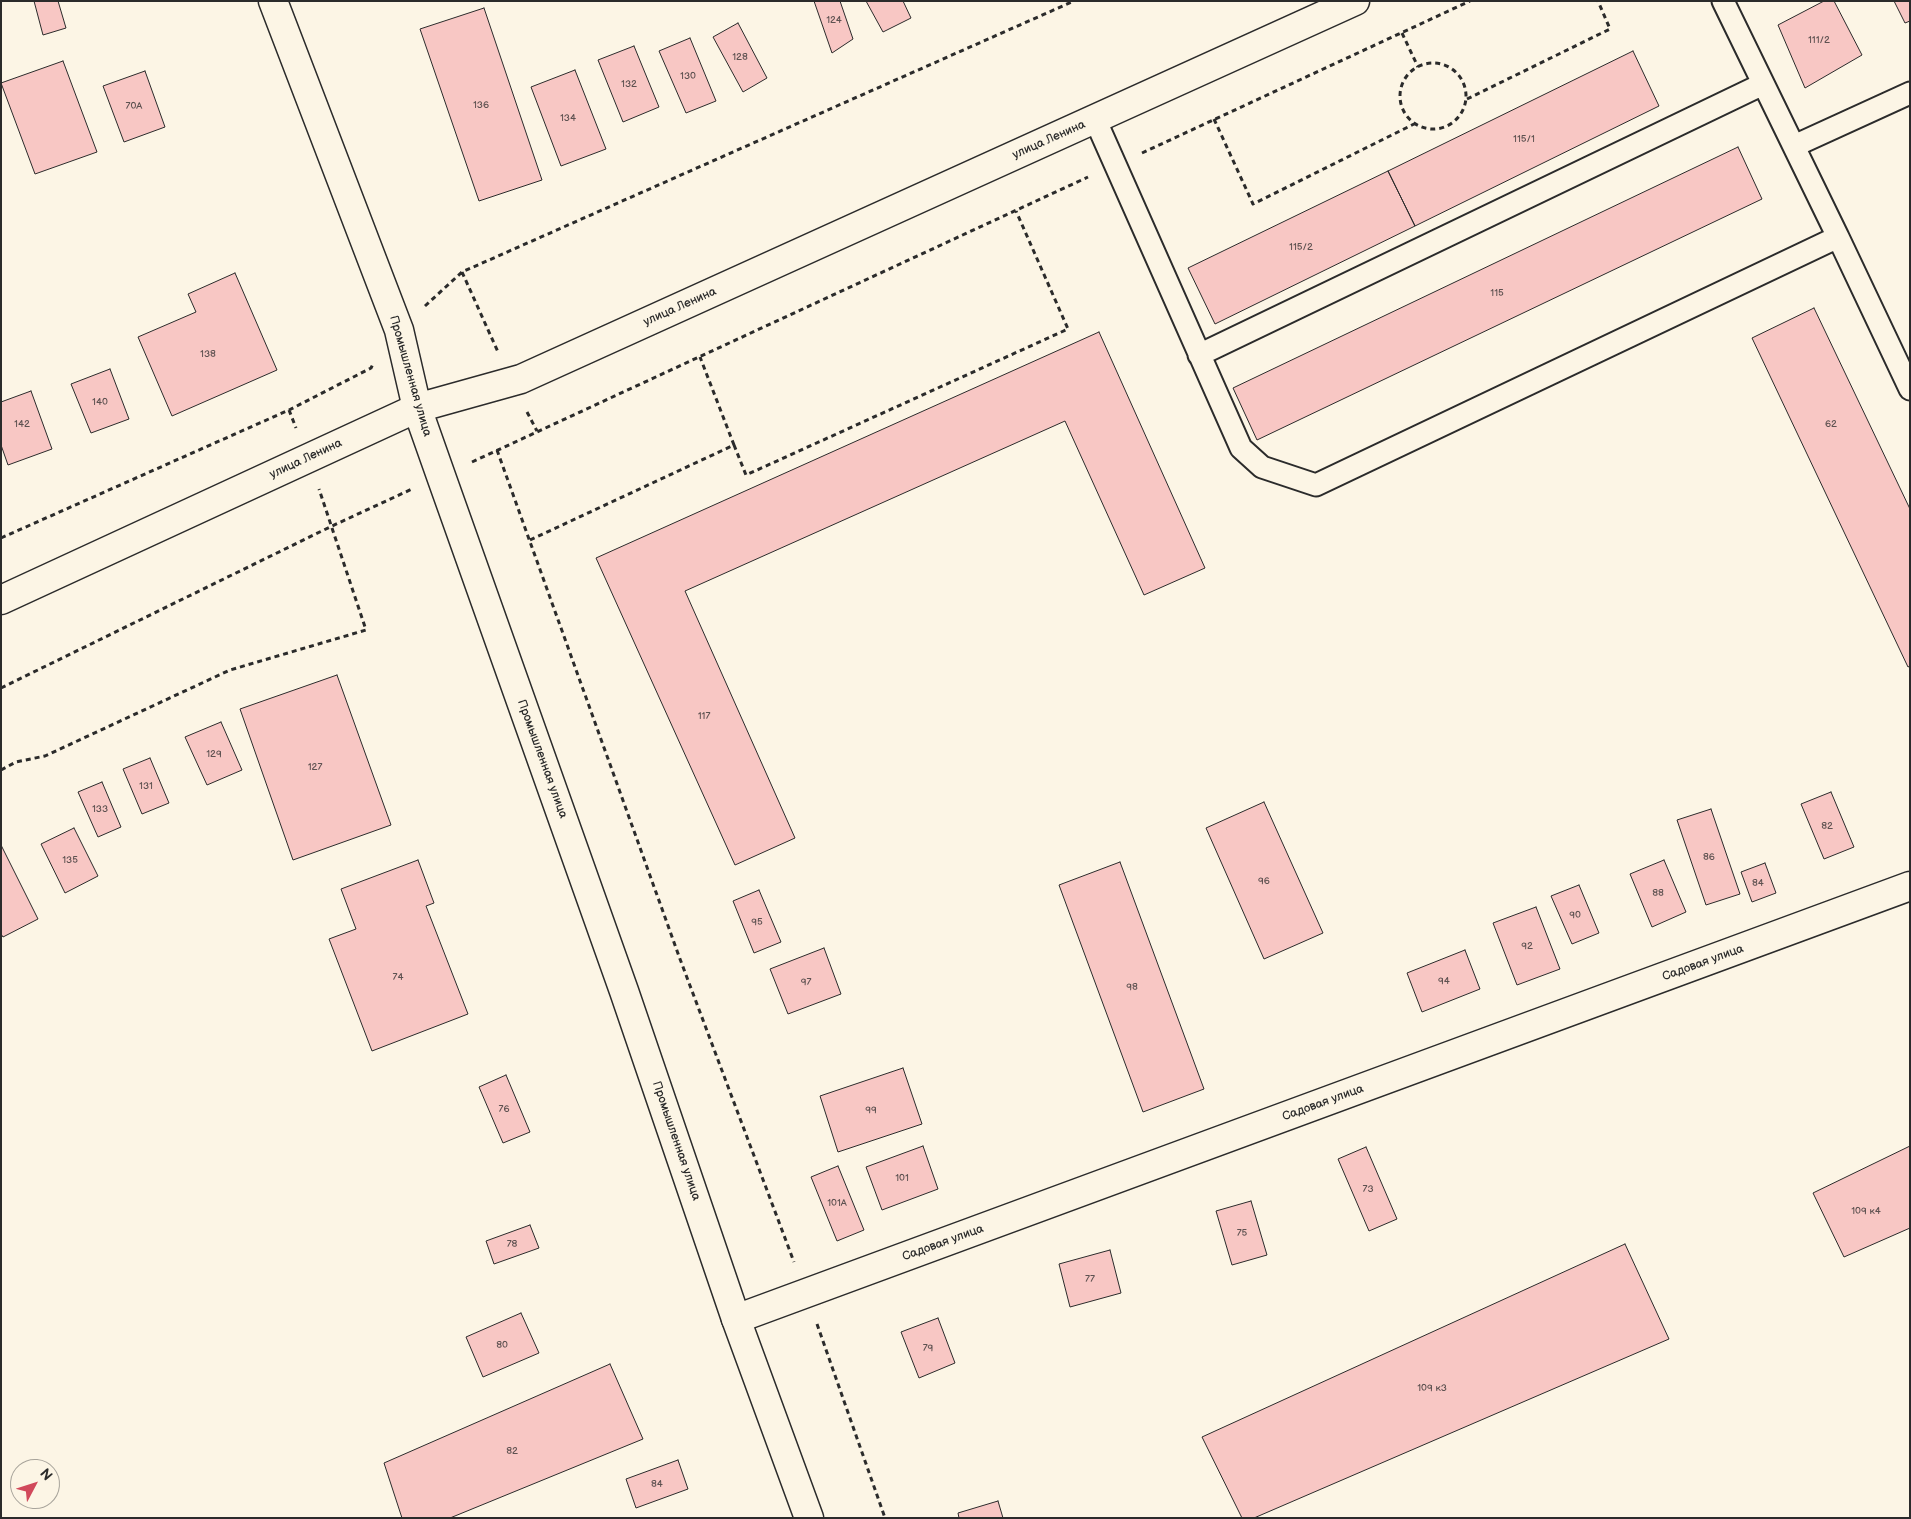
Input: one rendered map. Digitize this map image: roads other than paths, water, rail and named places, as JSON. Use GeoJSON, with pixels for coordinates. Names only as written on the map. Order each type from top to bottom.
{"type":"FeatureCollection","features":[{"type":"Feature","properties":{"kind":"street","name":"Промышленная улица"},"geometry":{"type":"LineString","coordinates":[[272,1],[399,330],[417,408],[440,476],[621,982],[736,1319],[809,1518]]}},
{"type":"Feature","properties":{"kind":"street","name":"улица Ленина"},"geometry":{"type":"LineString","coordinates":[[1,600],[417,408],[521,379],[1355,1]]}},
{"type":"Feature","properties":{"kind":"street","name":"Садовая улица"},"geometry":{"type":"LineString","coordinates":[[736,1319],[1910,886]]}},
{"type":"Feature","properties":{"kind":"lane"},"geometry":{"type":"LineString","coordinates":[[1723,1],[1910,389]]}},
{"type":"Feature","properties":{"kind":"lane"},"geometry":{"type":"LineString","coordinates":[[1199,355],[1763,84]]}},
{"type":"Feature","properties":{"kind":"lane"},"geometry":{"type":"LineString","coordinates":[[1794,146],[1910,93]]}},
{"type":"Feature","properties":{"kind":"lane"},"geometry":{"type":"LineString","coordinates":[[1095,119],[1240,448],[1262,467],[1316,485],[1838,237]]}}]}
